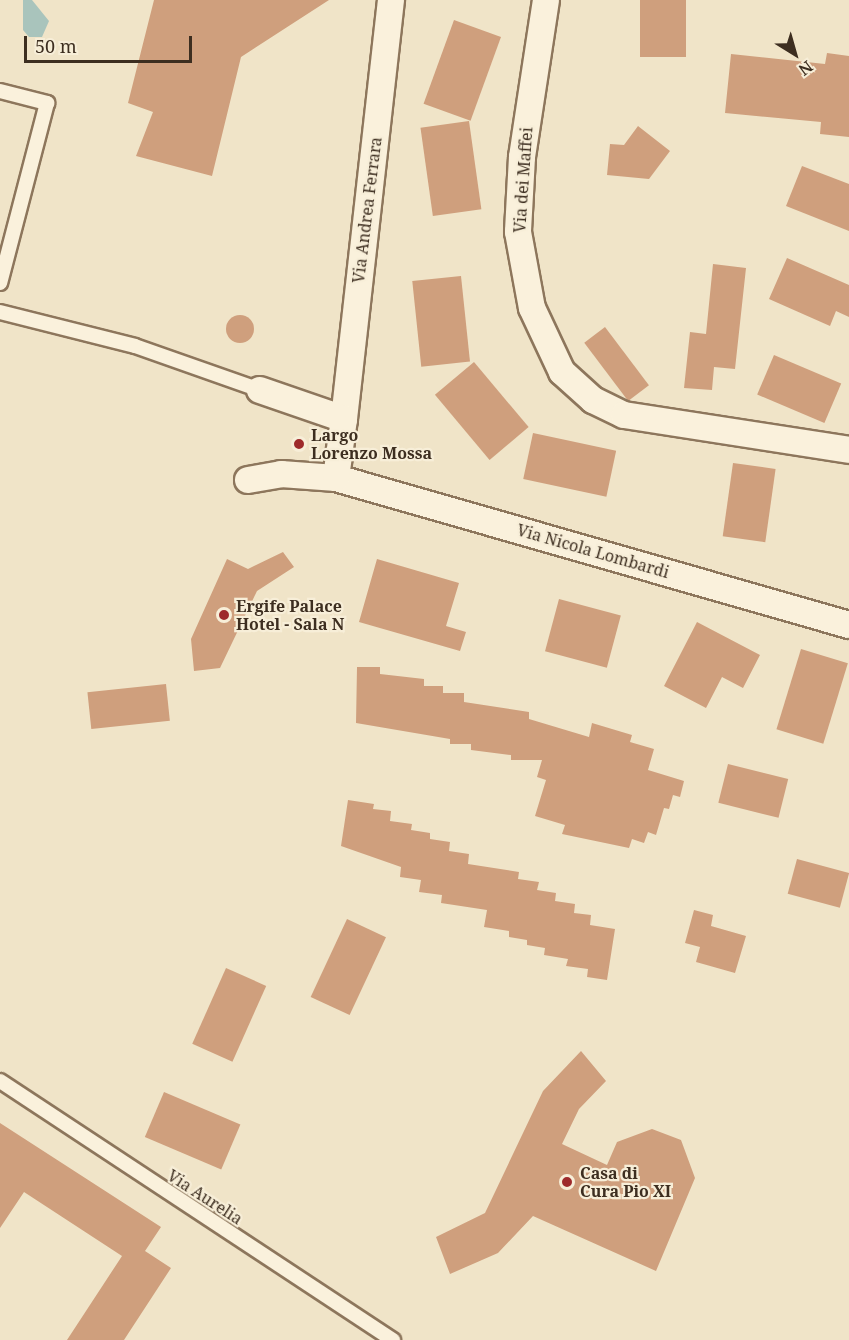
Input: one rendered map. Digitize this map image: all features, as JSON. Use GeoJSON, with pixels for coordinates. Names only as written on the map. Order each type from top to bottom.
{"type":"FeatureCollection","features":[{"type":"Feature","properties":{"kind":"street","name":"Via Andrea Ferrara"},"geometry":{"type":"LineString","coordinates":[[344,419],[391,0]]}},
{"type":"Feature","properties":{"kind":"street","name":"Via dei Maffei"},"geometry":{"type":"LineString","coordinates":[[546,0],[522,157],[518,232],[532,308],[562,372],[593,400],[624,415],[849,450]]}},
{"type":"Feature","properties":{"kind":"street"},"geometry":{"type":"LineString","coordinates":[[248,480],[281,474],[336,478],[344,419],[260,390]]}},
{"type":"Feature","properties":{"kind":"street","name":"Via Nicola Lombardi"},"geometry":{"type":"LineString","coordinates":[[336,478],[849,625]]}},
{"type":"Feature","properties":{"kind":"lane"},"geometry":{"type":"LineString","coordinates":[[0,91],[47,103],[0,283]]}},
{"type":"Feature","properties":{"kind":"lane"},"geometry":{"type":"LineString","coordinates":[[0,312],[135,346],[260,390]]}},
{"type":"Feature","properties":{"kind":"lane","name":"Via Aurelia"},"geometry":{"type":"LineString","coordinates":[[0,1081],[393,1340]]}},
{"type":"Feature","properties":{"kind":"water"},"geometry":{"type":"Polygon","coordinates":[[[23,0],[32,0],[49,21],[42,37],[29,37],[23,30],[23,0]]]}},
{"type":"Feature","properties":{"kind":"building"},"geometry":{"type":"Polygon","coordinates":[[[154,0],[329,0],[241,57],[212,176],[136,156],[153,112],[128,103],[154,0]]]}},
{"type":"Feature","properties":{"kind":"building"},"geometry":{"type":"Polygon","coordinates":[[[640,0],[686,0],[686,57],[640,57],[640,0]]]}},
{"type":"Feature","properties":{"kind":"building"},"geometry":{"type":"Polygon","coordinates":[[[454,20],[501,37],[471,121],[424,104],[454,20]]]}},
{"type":"Feature","properties":{"kind":"building"},"geometry":{"type":"Polygon","coordinates":[[[827,53],[849,56],[849,137],[820,134],[821,122],[725,113],[731,54],[825,64],[827,53]]]}},
{"type":"Feature","properties":{"kind":"building"},"geometry":{"type":"Polygon","coordinates":[[[469,121],[481,209],[433,216],[420,128],[469,121]]]}},
{"type":"Feature","properties":{"kind":"building"},"geometry":{"type":"Polygon","coordinates":[[[638,126],[670,151],[649,179],[607,175],[610,144],[624,145],[638,126]]]}},
{"type":"Feature","properties":{"kind":"building"},"geometry":{"type":"Polygon","coordinates":[[[802,166],[849,184],[849,231],[786,206],[802,166]]]}},
{"type":"Feature","properties":{"kind":"building"},"geometry":{"type":"Polygon","coordinates":[[[787,258],[849,285],[849,317],[836,311],[830,326],[769,299],[787,258]]]}},
{"type":"Feature","properties":{"kind":"building"},"geometry":{"type":"Polygon","coordinates":[[[713,264],[746,268],[735,369],[714,367],[712,390],[684,388],[690,332],[706,334],[713,264]]]}},
{"type":"Feature","properties":{"kind":"building"},"geometry":{"type":"Polygon","coordinates":[[[461,276],[470,362],[421,367],[412,281],[461,276]]]}},
{"type":"Feature","properties":{"kind":"building"},"geometry":{"type":"Polygon","coordinates":[[[240,315],[250,319],[254,329],[250,339],[240,343],[230,339],[226,329],[230,319],[240,315]]]}},
{"type":"Feature","properties":{"kind":"building"},"geometry":{"type":"Polygon","coordinates":[[[605,327],[649,385],[628,401],[584,343],[605,327]]]}},
{"type":"Feature","properties":{"kind":"building"},"geometry":{"type":"Polygon","coordinates":[[[774,355],[841,384],[824,423],[757,395],[774,355]]]}},
{"type":"Feature","properties":{"kind":"building"},"geometry":{"type":"Polygon","coordinates":[[[474,362],[529,427],[490,460],[435,395],[474,362]]]}},
{"type":"Feature","properties":{"kind":"building"},"geometry":{"type":"Polygon","coordinates":[[[533,433],[616,451],[606,497],[523,479],[533,433]]]}},
{"type":"Feature","properties":{"kind":"building"},"geometry":{"type":"Polygon","coordinates":[[[733,463],[776,469],[765,542],[723,536],[733,463]]]}},
{"type":"Feature","properties":{"kind":"building","name":"Ergife Palace Hotel - Sala N"},"geometry":{"type":"Polygon","coordinates":[[[283,552],[294,567],[257,591],[220,668],[194,671],[191,639],[227,559],[248,569],[283,552]]]}},
{"type":"Feature","properties":{"kind":"building"},"geometry":{"type":"Polygon","coordinates":[[[377,559],[459,583],[446,626],[466,632],[460,651],[359,622],[377,559]]]}},
{"type":"Feature","properties":{"kind":"building"},"geometry":{"type":"Polygon","coordinates":[[[559,599],[621,616],[607,668],[545,651],[559,599]]]}},
{"type":"Feature","properties":{"kind":"building"},"geometry":{"type":"Polygon","coordinates":[[[697,622],[760,655],[743,688],[722,677],[706,708],[664,686],[697,622]]]}},
{"type":"Feature","properties":{"kind":"building"},"geometry":{"type":"Polygon","coordinates":[[[801,649],[848,663],[823,744],[776,729],[801,649]]]}},
{"type":"Feature","properties":{"kind":"building"},"geometry":{"type":"Polygon","coordinates":[[[357,667],[380,667],[380,674],[424,679],[424,686],[443,686],[443,693],[464,693],[464,702],[529,712],[529,719],[589,737],[592,723],[632,735],[630,742],[654,749],[648,770],[684,781],[680,797],[673,795],[669,809],[664,808],[656,835],[648,832],[644,843],[632,839],[629,848],[562,834],[565,825],[535,816],[546,780],[537,777],[542,760],[511,760],[511,755],[471,750],[471,744],[450,744],[450,739],[356,723],[357,667]]]}},
{"type":"Feature","properties":{"kind":"building"},"geometry":{"type":"Polygon","coordinates":[[[166,684],[170,721],[91,729],[87,692],[166,684]]]}},
{"type":"Feature","properties":{"kind":"building"},"geometry":{"type":"Polygon","coordinates":[[[728,764],[788,779],[778,818],[718,803],[728,764]]]}},
{"type":"Feature","properties":{"kind":"building"},"geometry":{"type":"Polygon","coordinates":[[[348,800],[374,804],[373,809],[391,811],[390,821],[412,824],[411,830],[430,833],[430,839],[450,842],[449,851],[469,854],[468,864],[519,872],[518,879],[539,882],[537,890],[556,893],[555,901],[575,904],[574,913],[591,915],[590,925],[615,929],[607,980],[587,977],[588,969],[566,966],[568,959],[544,955],[545,948],[527,945],[527,940],[509,937],[509,931],[484,927],[487,910],[441,903],[442,895],[419,892],[421,880],[400,877],[401,867],[341,846],[348,800]]]}},
{"type":"Feature","properties":{"kind":"building"},"geometry":{"type":"Polygon","coordinates":[[[797,859],[849,873],[840,908],[788,894],[797,859]]]}},
{"type":"Feature","properties":{"kind":"building"},"geometry":{"type":"Polygon","coordinates":[[[694,910],[713,915],[711,926],[746,936],[735,973],[696,962],[700,947],[685,943],[694,910]]]}},
{"type":"Feature","properties":{"kind":"building"},"geometry":{"type":"Polygon","coordinates":[[[347,919],[386,937],[350,1015],[311,997],[347,919]]]}},
{"type":"Feature","properties":{"kind":"building"},"geometry":{"type":"Polygon","coordinates":[[[226,968],[266,986],[232,1062],[192,1044],[226,968]]]}},
{"type":"Feature","properties":{"kind":"building"},"geometry":{"type":"Polygon","coordinates":[[[581,1051],[606,1081],[579,1109],[562,1144],[607,1165],[617,1142],[652,1129],[681,1140],[695,1178],[656,1271],[533,1216],[498,1253],[450,1274],[436,1237],[485,1213],[543,1091],[581,1051]]]}},
{"type":"Feature","properties":{"kind":"building"},"geometry":{"type":"Polygon","coordinates":[[[164,1092],[240,1124],[221,1170],[145,1137],[164,1092]]]}},
{"type":"Feature","properties":{"kind":"building"},"geometry":{"type":"Polygon","coordinates":[[[0,1123],[161,1227],[145,1251],[171,1268],[124,1340],[67,1340],[122,1256],[24,1192],[0,1228],[0,1123]]]}},
{"type":"Feature","properties":{"kind":"place","name":"Largo Lorenzo Mossa"},"geometry":{"type":"Point","coordinates":[299,444]}},
{"type":"Feature","properties":{"kind":"place","name":"Ergife Palace Hotel - Sala N"},"geometry":{"type":"Point","coordinates":[224,615]}},
{"type":"Feature","properties":{"kind":"place","name":"Casa di Cura Pio XI"},"geometry":{"type":"Point","coordinates":[567,1182]}}]}
